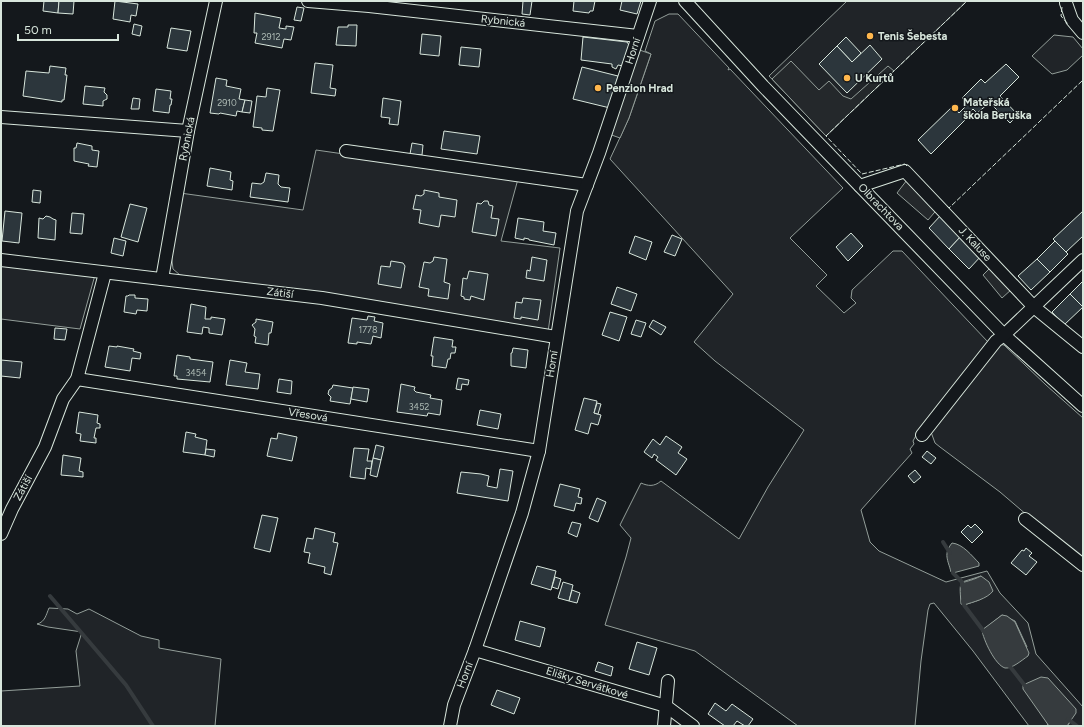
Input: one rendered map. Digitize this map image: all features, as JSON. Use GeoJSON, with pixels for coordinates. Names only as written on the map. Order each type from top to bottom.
{"type":"FeatureCollection","features":[{"type":"Feature","properties":{"kind":"street","name":"Rybnická"},"geometry":{"type":"LineString","coordinates":[[162,279],[188,132],[216,1]]}},
{"type":"Feature","properties":{"kind":"street","name":"Rybnická"},"geometry":{"type":"LineString","coordinates":[[308,1],[369,3],[638,36]]}},
{"type":"Feature","properties":{"kind":"street","name":"Horní"},"geometry":{"type":"LineString","coordinates":[[450,726],[454,705],[475,650],[522,513],[539,451],[577,211],[599,153],[650,1]]}},
{"type":"Feature","properties":{"kind":"street","name":"Olbrachtova"},"geometry":{"type":"LineString","coordinates":[[685,1],[763,86],[1004,335],[1083,406]]}},
{"type":"Feature","properties":{"kind":"street"},"geometry":{"type":"LineString","coordinates":[[1066,1],[1072,20],[1083,33]]}},
{"type":"Feature","properties":{"kind":"street"},"geometry":{"type":"LineString","coordinates":[[1,117],[188,132]]}},
{"type":"Feature","properties":{"kind":"street"},"geometry":{"type":"LineString","coordinates":[[346,151],[587,185]]}},
{"type":"Feature","properties":{"kind":"street","name":"J. Kaluse"},"geometry":{"type":"LineString","coordinates":[[860,186],[905,171],[1034,307],[1083,347]]}},
{"type":"Feature","properties":{"kind":"street","name":"Zátiší"},"geometry":{"type":"LineString","coordinates":[[1,260],[322,298],[556,337]]}},
{"type":"Feature","properties":{"kind":"street"},"geometry":{"type":"LineString","coordinates":[[922,435],[996,341],[1083,260]]}},
{"type":"Feature","properties":{"kind":"street"},"geometry":{"type":"LineString","coordinates":[[77,379],[105,273]]}},
{"type":"Feature","properties":{"kind":"street","name":"Zátiší"},"geometry":{"type":"LineString","coordinates":[[1,534],[12,509],[45,447],[63,399],[77,379]]}},
{"type":"Feature","properties":{"kind":"street","name":"Vřesová"},"geometry":{"type":"LineString","coordinates":[[77,379],[539,451]]}},
{"type":"Feature","properties":{"kind":"street"},"geometry":{"type":"LineString","coordinates":[[1025,519],[1083,565]]}},
{"type":"Feature","properties":{"kind":"street","name":"Elišky Servátkové"},"geometry":{"type":"LineString","coordinates":[[475,650],[666,706],[693,726]]}},
{"type":"Feature","properties":{"kind":"street"},"geometry":{"type":"LineString","coordinates":[[664,726],[668,681]]}},
{"type":"Feature","properties":{"kind":"shaded area","name":"Tenis Šebesta"},"geometry":{"type":"Polygon","coordinates":[[[847,1],[967,1],[826,136],[769,76],[847,1]]]}},
{"type":"Feature","properties":{"kind":"shaded area"},"geometry":{"type":"Polygon","coordinates":[[[669,14],[678,14],[729,68],[728,70],[730,69],[843,188],[790,238],[827,275],[816,286],[844,313],[856,303],[851,298],[852,290],[893,251],[902,251],[988,342],[919,430],[913,441],[914,444],[910,449],[912,453],[861,510],[870,542],[879,551],[946,582],[987,571],[1000,593],[1028,623],[1036,654],[1083,707],[1083,726],[1067,726],[1071,721],[1047,724],[1049,726],[1029,726],[973,651],[934,603],[930,604],[928,610],[921,661],[915,726],[798,726],[695,651],[605,625],[631,538],[620,525],[641,483],[651,485],[661,481],[739,539],[768,487],[804,430],[715,361],[694,342],[733,294],[610,159],[629,118],[651,54],[645,51],[655,21],[669,14]],[[981,576],[962,582],[964,605],[979,600],[991,593],[981,576]],[[1002,615],[983,630],[1027,647],[1015,621],[1002,615]]]}},
{"type":"Feature","properties":{"kind":"shaded area"},"geometry":{"type":"Polygon","coordinates":[[[1054,35],[1073,37],[1083,49],[1083,55],[1067,70],[1052,74],[1032,56],[1054,35]]]}},
{"type":"Feature","properties":{"kind":"shaded area"},"geometry":{"type":"Polygon","coordinates":[[[634,48],[651,54],[629,118],[620,138],[606,133],[634,48]]]}},
{"type":"Feature","properties":{"kind":"shaded area"},"geometry":{"type":"Polygon","coordinates":[[[791,61],[819,90],[829,81],[843,96],[851,99],[888,66],[894,71],[826,136],[772,79],[791,61]]]}},
{"type":"Feature","properties":{"kind":"shaded area"},"geometry":{"type":"Polygon","coordinates":[[[316,150],[518,179],[501,241],[560,248],[548,332],[180,275],[173,269],[171,253],[180,193],[303,210],[316,150]]]}},
{"type":"Feature","properties":{"kind":"shaded area"},"geometry":{"type":"Polygon","coordinates":[[[910,176],[940,206],[928,220],[897,193],[910,176]]]}},
{"type":"Feature","properties":{"kind":"shaded area"},"geometry":{"type":"Polygon","coordinates":[[[1,265],[95,275],[80,329],[1,319],[1,265]]]}},
{"type":"Feature","properties":{"kind":"shaded area"},"geometry":{"type":"Polygon","coordinates":[[[992,266],[1012,289],[1002,298],[983,275],[992,266]]]}},
{"type":"Feature","properties":{"kind":"shaded area"},"geometry":{"type":"Polygon","coordinates":[[[998,344],[1004,345],[1083,418],[1083,563],[1000,492],[935,443],[931,432],[998,344]]]}},
{"type":"Feature","properties":{"kind":"shaded area"},"geometry":{"type":"Polygon","coordinates":[[[952,543],[967,551],[979,563],[979,566],[953,573],[951,572],[947,554],[952,543]]]}},
{"type":"Feature","properties":{"kind":"shaded area"},"geometry":{"type":"Polygon","coordinates":[[[981,576],[989,582],[993,591],[980,600],[964,605],[961,604],[960,589],[962,583],[981,576]]]}},
{"type":"Feature","properties":{"kind":"shaded area"},"geometry":{"type":"Polygon","coordinates":[[[49,608],[68,609],[77,614],[89,609],[141,636],[159,640],[159,648],[221,659],[215,726],[1,726],[1,691],[80,686],[76,651],[82,632],[37,624],[44,620],[49,608]]]}},
{"type":"Feature","properties":{"kind":"shaded area"},"geometry":{"type":"Polygon","coordinates":[[[1002,615],[1007,616],[1015,622],[1029,653],[1028,656],[1020,662],[1008,668],[1001,666],[997,662],[987,645],[982,630],[1002,615]]]}},
{"type":"Feature","properties":{"kind":"shaded area"},"geometry":{"type":"Polygon","coordinates":[[[1041,677],[1048,678],[1076,709],[1076,713],[1067,726],[1049,726],[1023,689],[1023,685],[1041,677]]]}},
{"type":"Feature","properties":{"kind":"building"},"geometry":{"type":"Polygon","coordinates":[[[44,1],[59,1],[58,13],[43,11],[44,1]]]}},
{"type":"Feature","properties":{"kind":"building"},"geometry":{"type":"Polygon","coordinates":[[[59,1],[74,1],[73,14],[58,13],[59,1]]]}},
{"type":"Feature","properties":{"kind":"building"},"geometry":{"type":"Polygon","coordinates":[[[115,1],[138,4],[136,16],[131,15],[130,22],[113,19],[115,1]]]}},
{"type":"Feature","properties":{"kind":"building"},"geometry":{"type":"Polygon","coordinates":[[[523,1],[532,1],[530,15],[522,14],[523,1]]]}},
{"type":"Feature","properties":{"kind":"building"},"geometry":{"type":"Polygon","coordinates":[[[574,1],[595,1],[593,11],[590,11],[589,13],[573,11],[574,1]]]}},
{"type":"Feature","properties":{"kind":"building"},"geometry":{"type":"Polygon","coordinates":[[[622,1],[641,1],[637,14],[620,10],[622,1]]]}},
{"type":"Feature","properties":{"kind":"building"},"geometry":{"type":"Polygon","coordinates":[[[297,7],[304,8],[301,21],[294,20],[297,7]]]}},
{"type":"Feature","properties":{"kind":"building"},"geometry":{"type":"Polygon","coordinates":[[[255,13],[281,18],[279,28],[286,29],[286,26],[294,27],[291,40],[284,39],[282,48],[255,43],[257,33],[254,33],[255,13]]]}},
{"type":"Feature","properties":{"kind":"building"},"geometry":{"type":"Polygon","coordinates":[[[134,24],[142,26],[140,36],[132,34],[134,24]]]}},
{"type":"Feature","properties":{"kind":"building"},"geometry":{"type":"Polygon","coordinates":[[[348,25],[357,25],[356,46],[336,45],[338,27],[348,27],[348,25]]]}},
{"type":"Feature","properties":{"kind":"building"},"geometry":{"type":"Polygon","coordinates":[[[171,28],[191,31],[187,51],[167,48],[171,28]]]}},
{"type":"Feature","properties":{"kind":"building"},"geometry":{"type":"Polygon","coordinates":[[[422,34],[441,36],[439,56],[420,54],[422,34]]]}},
{"type":"Feature","properties":{"kind":"building"},"geometry":{"type":"Polygon","coordinates":[[[583,37],[627,42],[629,45],[623,66],[618,65],[616,69],[612,67],[612,64],[581,60],[583,37]]]}},
{"type":"Feature","properties":{"kind":"building"},"geometry":{"type":"Polygon","coordinates":[[[846,37],[861,53],[852,62],[837,46],[846,37]]]}},
{"type":"Feature","properties":{"kind":"building","name":"U Kurtů"},"geometry":{"type":"Polygon","coordinates":[[[870,45],[882,59],[847,93],[819,64],[837,46],[852,62],[870,45]]]}},
{"type":"Feature","properties":{"kind":"building"},"geometry":{"type":"Polygon","coordinates":[[[461,47],[481,49],[479,67],[459,65],[461,47]]]}},
{"type":"Feature","properties":{"kind":"building"},"geometry":{"type":"Polygon","coordinates":[[[315,63],[333,65],[330,88],[336,89],[335,96],[311,93],[315,63]]]}},
{"type":"Feature","properties":{"kind":"building"},"geometry":{"type":"Polygon","coordinates":[[[1006,64],[1019,77],[1000,96],[1018,115],[1010,123],[991,104],[988,104],[977,113],[973,109],[968,114],[969,116],[931,154],[918,140],[953,106],[959,113],[968,104],[962,98],[981,79],[985,83],[1006,64]]]}},
{"type":"Feature","properties":{"kind":"building"},"geometry":{"type":"Polygon","coordinates":[[[50,66],[66,68],[65,75],[67,75],[64,100],[62,100],[62,102],[23,96],[26,71],[49,73],[50,66]]]}},
{"type":"Feature","properties":{"kind":"building"},"geometry":{"type":"Polygon","coordinates":[[[582,67],[618,76],[610,108],[573,99],[582,67]]]}},
{"type":"Feature","properties":{"kind":"building"},"geometry":{"type":"Polygon","coordinates":[[[216,78],[227,80],[226,86],[241,89],[239,99],[245,100],[242,112],[237,111],[236,116],[210,113],[216,78]]]}},
{"type":"Feature","properties":{"kind":"building"},"geometry":{"type":"Polygon","coordinates":[[[85,86],[105,88],[104,92],[107,95],[107,99],[103,101],[103,106],[83,104],[85,86]]]}},
{"type":"Feature","properties":{"kind":"building"},"geometry":{"type":"Polygon","coordinates":[[[267,88],[280,90],[273,131],[253,127],[257,96],[266,97],[267,88]]]}},
{"type":"Feature","properties":{"kind":"building"},"geometry":{"type":"Polygon","coordinates":[[[156,89],[171,91],[170,99],[172,99],[169,113],[153,111],[156,89]]]}},
{"type":"Feature","properties":{"kind":"building"},"geometry":{"type":"Polygon","coordinates":[[[133,98],[140,99],[139,109],[131,109],[133,98]]]}},
{"type":"Feature","properties":{"kind":"building"},"geometry":{"type":"Polygon","coordinates":[[[383,98],[401,101],[398,125],[389,124],[390,118],[381,117],[383,98]]]}},
{"type":"Feature","properties":{"kind":"building"},"geometry":{"type":"Polygon","coordinates":[[[245,100],[252,101],[250,113],[242,112],[245,100]]]}},
{"type":"Feature","properties":{"kind":"building"},"geometry":{"type":"Polygon","coordinates":[[[444,131],[480,136],[477,154],[441,149],[444,131]]]}},
{"type":"Feature","properties":{"kind":"building"},"geometry":{"type":"Polygon","coordinates":[[[77,143],[92,146],[92,150],[99,151],[97,167],[88,166],[89,164],[74,161],[74,148],[76,148],[77,143]]]}},
{"type":"Feature","properties":{"kind":"building"},"geometry":{"type":"Polygon","coordinates":[[[412,143],[423,145],[422,155],[410,154],[412,143]]]}},
{"type":"Feature","properties":{"kind":"building"},"geometry":{"type":"Polygon","coordinates":[[[210,168],[231,172],[230,180],[233,181],[232,190],[207,186],[210,168]]]}},
{"type":"Feature","properties":{"kind":"building"},"geometry":{"type":"Polygon","coordinates":[[[266,173],[279,175],[278,184],[281,187],[290,188],[288,202],[250,197],[252,183],[261,184],[264,182],[266,173]]]}},
{"type":"Feature","properties":{"kind":"building"},"geometry":{"type":"Polygon","coordinates":[[[33,190],[41,191],[40,203],[32,202],[33,190]]]}},
{"type":"Feature","properties":{"kind":"building"},"geometry":{"type":"Polygon","coordinates":[[[424,190],[439,193],[439,197],[457,200],[455,217],[441,215],[439,227],[419,223],[421,210],[413,209],[416,195],[421,196],[424,194],[424,190]]]}},
{"type":"Feature","properties":{"kind":"building"},"geometry":{"type":"Polygon","coordinates":[[[484,201],[488,201],[489,205],[493,206],[491,218],[499,219],[496,236],[472,232],[477,203],[481,204],[484,201]]]}},
{"type":"Feature","properties":{"kind":"building"},"geometry":{"type":"Polygon","coordinates":[[[130,204],[147,208],[138,242],[121,237],[130,204]]]}},
{"type":"Feature","properties":{"kind":"building"},"geometry":{"type":"Polygon","coordinates":[[[5,211],[22,213],[19,243],[2,241],[5,211]]]}},
{"type":"Feature","properties":{"kind":"building"},"geometry":{"type":"Polygon","coordinates":[[[1083,211],[1083,236],[1066,252],[1053,239],[1083,211]]]}},
{"type":"Feature","properties":{"kind":"building"},"geometry":{"type":"Polygon","coordinates":[[[72,213],[84,214],[82,234],[70,233],[72,213]]]}},
{"type":"Feature","properties":{"kind":"building"},"geometry":{"type":"Polygon","coordinates":[[[941,215],[962,235],[949,249],[929,228],[941,215]]]}},
{"type":"Feature","properties":{"kind":"building"},"geometry":{"type":"Polygon","coordinates":[[[46,216],[56,220],[55,240],[38,238],[39,218],[43,219],[46,216]]]}},
{"type":"Feature","properties":{"kind":"building"},"geometry":{"type":"Polygon","coordinates":[[[518,218],[544,222],[543,231],[556,233],[554,245],[524,238],[524,240],[515,238],[518,218]]]}},
{"type":"Feature","properties":{"kind":"building"},"geometry":{"type":"Polygon","coordinates":[[[851,233],[863,246],[848,261],[836,247],[851,233]]]}},
{"type":"Feature","properties":{"kind":"building"},"geometry":{"type":"Polygon","coordinates":[[[672,235],[682,239],[675,256],[664,252],[672,235]]]}},
{"type":"Feature","properties":{"kind":"building"},"geometry":{"type":"Polygon","coordinates":[[[962,235],[982,255],[969,269],[949,249],[962,235]]]}},
{"type":"Feature","properties":{"kind":"building"},"geometry":{"type":"Polygon","coordinates":[[[635,236],[652,242],[646,260],[629,253],[635,236]]]}},
{"type":"Feature","properties":{"kind":"building"},"geometry":{"type":"Polygon","coordinates":[[[114,238],[126,241],[123,256],[111,253],[114,238]]]}},
{"type":"Feature","properties":{"kind":"building"},"geometry":{"type":"Polygon","coordinates":[[[1055,241],[1068,254],[1050,272],[1037,259],[1055,241]]]}},
{"type":"Feature","properties":{"kind":"building"},"geometry":{"type":"Polygon","coordinates":[[[434,257],[447,259],[444,282],[450,284],[448,299],[428,296],[429,289],[419,287],[424,262],[430,263],[433,261],[434,257]]]}},
{"type":"Feature","properties":{"kind":"building"},"geometry":{"type":"Polygon","coordinates":[[[532,257],[547,260],[544,281],[526,278],[527,270],[530,271],[532,257]]]}},
{"type":"Feature","properties":{"kind":"building"},"geometry":{"type":"Polygon","coordinates":[[[1037,259],[1050,272],[1031,290],[1018,276],[1037,259]]]}},
{"type":"Feature","properties":{"kind":"building"},"geometry":{"type":"Polygon","coordinates":[[[391,261],[403,263],[405,266],[401,288],[378,284],[381,266],[390,267],[391,261]]]}},
{"type":"Feature","properties":{"kind":"building"},"geometry":{"type":"Polygon","coordinates":[[[469,271],[488,274],[484,300],[471,296],[470,300],[464,299],[464,297],[461,296],[463,278],[467,279],[469,271]]]}},
{"type":"Feature","properties":{"kind":"building"},"geometry":{"type":"Polygon","coordinates":[[[1083,281],[1083,307],[1070,294],[1083,281]]]}},
{"type":"Feature","properties":{"kind":"building"},"geometry":{"type":"Polygon","coordinates":[[[617,287],[637,294],[631,311],[611,304],[617,287]]]}},
{"type":"Feature","properties":{"kind":"building"},"geometry":{"type":"Polygon","coordinates":[[[1070,294],[1083,307],[1064,325],[1052,312],[1070,294]]]}},
{"type":"Feature","properties":{"kind":"building"},"geometry":{"type":"Polygon","coordinates":[[[135,295],[135,298],[148,299],[147,311],[137,310],[136,314],[124,312],[126,296],[135,295]]]}},
{"type":"Feature","properties":{"kind":"building"},"geometry":{"type":"Polygon","coordinates":[[[523,298],[541,300],[538,320],[521,317],[521,319],[514,318],[516,302],[522,303],[523,298]]]}},
{"type":"Feature","properties":{"kind":"building"},"geometry":{"type":"Polygon","coordinates":[[[191,304],[206,307],[205,319],[211,319],[211,317],[225,319],[222,335],[209,333],[209,328],[203,327],[202,334],[187,332],[191,304]]]}},
{"type":"Feature","properties":{"kind":"building"},"geometry":{"type":"Polygon","coordinates":[[[610,312],[627,317],[619,341],[602,335],[610,312]]]}},
{"type":"Feature","properties":{"kind":"building"},"geometry":{"type":"Polygon","coordinates":[[[368,316],[375,317],[374,321],[383,323],[381,338],[373,336],[371,344],[357,342],[357,344],[348,343],[352,318],[367,320],[368,316]]]}},
{"type":"Feature","properties":{"kind":"building"},"geometry":{"type":"Polygon","coordinates":[[[256,319],[273,322],[271,333],[269,333],[268,345],[255,343],[255,329],[252,325],[256,322],[256,319]]]}},
{"type":"Feature","properties":{"kind":"building"},"geometry":{"type":"Polygon","coordinates":[[[636,320],[646,323],[641,337],[631,334],[636,320]]]}},
{"type":"Feature","properties":{"kind":"building"},"geometry":{"type":"Polygon","coordinates":[[[653,320],[666,327],[661,335],[649,327],[653,320]]]}},
{"type":"Feature","properties":{"kind":"building"},"geometry":{"type":"Polygon","coordinates":[[[55,328],[67,329],[65,340],[54,339],[55,328]]]}},
{"type":"Feature","properties":{"kind":"building"},"geometry":{"type":"Polygon","coordinates":[[[434,337],[453,340],[452,347],[456,347],[455,353],[451,353],[450,359],[448,359],[446,368],[432,366],[433,356],[431,356],[434,337]]]}},
{"type":"Feature","properties":{"kind":"building"},"geometry":{"type":"Polygon","coordinates":[[[109,346],[134,349],[133,351],[141,353],[140,359],[132,358],[130,371],[105,367],[109,346]]]}},
{"type":"Feature","properties":{"kind":"building"},"geometry":{"type":"Polygon","coordinates":[[[513,348],[528,350],[526,368],[511,366],[511,353],[513,348]]]}},
{"type":"Feature","properties":{"kind":"building"},"geometry":{"type":"Polygon","coordinates":[[[177,355],[190,357],[190,359],[213,362],[210,382],[177,379],[177,376],[174,376],[177,355]]]}},
{"type":"Feature","properties":{"kind":"building"},"geometry":{"type":"Polygon","coordinates":[[[1,360],[22,362],[20,378],[1,376],[1,360]]]}},
{"type":"Feature","properties":{"kind":"building"},"geometry":{"type":"Polygon","coordinates":[[[230,360],[247,363],[245,372],[260,374],[258,389],[226,385],[230,360]]]}},
{"type":"Feature","properties":{"kind":"building"},"geometry":{"type":"Polygon","coordinates":[[[458,378],[469,380],[468,385],[462,384],[461,390],[456,389],[458,378]]]}},
{"type":"Feature","properties":{"kind":"building"},"geometry":{"type":"Polygon","coordinates":[[[279,379],[292,381],[291,394],[277,392],[279,379]]]}},
{"type":"Feature","properties":{"kind":"building"},"geometry":{"type":"Polygon","coordinates":[[[401,384],[415,387],[414,390],[416,392],[431,395],[430,398],[442,400],[440,415],[428,413],[427,416],[397,412],[401,384]]]}},
{"type":"Feature","properties":{"kind":"building"},"geometry":{"type":"Polygon","coordinates":[[[333,385],[353,388],[350,404],[330,401],[331,397],[328,394],[333,385]]]}},
{"type":"Feature","properties":{"kind":"building"},"geometry":{"type":"Polygon","coordinates":[[[353,387],[369,389],[367,402],[351,399],[353,387]]]}},
{"type":"Feature","properties":{"kind":"building"},"geometry":{"type":"Polygon","coordinates":[[[584,398],[597,401],[594,413],[601,415],[598,425],[591,423],[588,434],[575,430],[584,398]]]}},
{"type":"Feature","properties":{"kind":"building"},"geometry":{"type":"Polygon","coordinates":[[[597,403],[601,404],[598,414],[594,413],[597,403]]]}},
{"type":"Feature","properties":{"kind":"building"},"geometry":{"type":"Polygon","coordinates":[[[480,410],[501,414],[498,429],[477,425],[480,410]]]}},
{"type":"Feature","properties":{"kind":"building"},"geometry":{"type":"Polygon","coordinates":[[[79,412],[98,415],[97,423],[100,424],[100,428],[96,428],[94,438],[96,438],[96,443],[80,441],[81,434],[76,433],[79,412]]]}},
{"type":"Feature","properties":{"kind":"building"},"geometry":{"type":"Polygon","coordinates":[[[186,432],[196,434],[195,437],[207,440],[205,455],[183,452],[186,432]]]}},
{"type":"Feature","properties":{"kind":"building"},"geometry":{"type":"Polygon","coordinates":[[[278,433],[297,437],[292,461],[267,456],[271,438],[277,439],[278,433]]]}},
{"type":"Feature","properties":{"kind":"building"},"geometry":{"type":"Polygon","coordinates":[[[666,436],[682,447],[678,453],[687,459],[676,475],[656,460],[658,457],[654,454],[652,458],[644,452],[653,439],[660,445],[666,436]]]}},
{"type":"Feature","properties":{"kind":"building"},"geometry":{"type":"Polygon","coordinates":[[[376,445],[384,447],[381,460],[373,458],[376,445]]]}},
{"type":"Feature","properties":{"kind":"building"},"geometry":{"type":"Polygon","coordinates":[[[354,448],[369,449],[367,461],[372,461],[371,469],[366,468],[365,479],[350,477],[354,448]]]}},
{"type":"Feature","properties":{"kind":"building"},"geometry":{"type":"Polygon","coordinates":[[[206,449],[215,450],[214,457],[205,455],[206,449]]]}},
{"type":"Feature","properties":{"kind":"building"},"geometry":{"type":"Polygon","coordinates":[[[927,451],[936,458],[931,464],[922,457],[927,451]]]}},
{"type":"Feature","properties":{"kind":"building"},"geometry":{"type":"Polygon","coordinates":[[[63,455],[81,458],[79,471],[83,472],[83,477],[61,475],[63,455]]]}},
{"type":"Feature","properties":{"kind":"building"},"geometry":{"type":"Polygon","coordinates":[[[373,458],[381,460],[377,477],[370,475],[373,458]]]}},
{"type":"Feature","properties":{"kind":"building"},"geometry":{"type":"Polygon","coordinates":[[[500,469],[513,471],[508,501],[457,493],[461,472],[489,476],[487,486],[497,488],[500,469]]]}},
{"type":"Feature","properties":{"kind":"building"},"geometry":{"type":"Polygon","coordinates":[[[915,470],[921,477],[914,483],[908,476],[915,470]]]}},
{"type":"Feature","properties":{"kind":"building"},"geometry":{"type":"Polygon","coordinates":[[[560,484],[580,489],[578,497],[582,498],[581,504],[576,503],[574,511],[554,506],[560,484]]]}},
{"type":"Feature","properties":{"kind":"building"},"geometry":{"type":"Polygon","coordinates":[[[597,498],[606,502],[598,522],[589,518],[597,498]]]}},
{"type":"Feature","properties":{"kind":"building"},"geometry":{"type":"Polygon","coordinates":[[[262,515],[278,518],[270,552],[254,548],[262,515]]]}},
{"type":"Feature","properties":{"kind":"building"},"geometry":{"type":"Polygon","coordinates":[[[572,522],[581,524],[577,537],[568,533],[572,522]]]}},
{"type":"Feature","properties":{"kind":"building"},"geometry":{"type":"Polygon","coordinates":[[[975,524],[983,532],[972,543],[961,532],[968,525],[971,528],[975,524]]]}},
{"type":"Feature","properties":{"kind":"building"},"geometry":{"type":"Polygon","coordinates":[[[315,528],[335,533],[333,542],[338,543],[331,575],[324,573],[325,567],[308,563],[310,553],[304,552],[307,538],[313,539],[315,528]]]}},
{"type":"Feature","properties":{"kind":"building"},"geometry":{"type":"Polygon","coordinates":[[[1026,548],[1032,553],[1029,556],[1037,562],[1026,575],[1011,563],[1022,550],[1024,551],[1026,548]]]}},
{"type":"Feature","properties":{"kind":"building"},"geometry":{"type":"Polygon","coordinates":[[[537,566],[556,571],[551,590],[531,584],[537,566]]]}},
{"type":"Feature","properties":{"kind":"building"},"geometry":{"type":"Polygon","coordinates":[[[555,577],[561,579],[558,589],[552,587],[555,577]]]}},
{"type":"Feature","properties":{"kind":"building"},"geometry":{"type":"Polygon","coordinates":[[[563,582],[573,585],[569,601],[558,598],[563,582]]]}},
{"type":"Feature","properties":{"kind":"building"},"geometry":{"type":"Polygon","coordinates":[[[572,590],[580,593],[577,603],[569,601],[572,590]]]}},
{"type":"Feature","properties":{"kind":"building"},"geometry":{"type":"Polygon","coordinates":[[[520,621],[545,628],[540,647],[515,640],[520,621]]]}},
{"type":"Feature","properties":{"kind":"building"},"geometry":{"type":"Polygon","coordinates":[[[637,642],[657,648],[649,675],[629,669],[637,642]]]}},
{"type":"Feature","properties":{"kind":"building"},"geometry":{"type":"Polygon","coordinates":[[[598,662],[613,667],[611,676],[595,671],[598,662]]]}},
{"type":"Feature","properties":{"kind":"building"},"geometry":{"type":"Polygon","coordinates":[[[497,690],[520,698],[514,714],[491,705],[497,690]]]}},
{"type":"Feature","properties":{"kind":"building"},"geometry":{"type":"Polygon","coordinates":[[[715,703],[726,711],[732,704],[753,719],[748,726],[745,726],[737,721],[733,726],[725,726],[708,714],[715,703]]]}},
{"type":"Feature","properties":{"kind":"waterway"},"geometry":{"type":"LineString","coordinates":[[943,542],[950,553]]}},
{"type":"Feature","properties":{"kind":"waterway"},"geometry":{"type":"LineString","coordinates":[[953,569],[953,573],[962,582],[962,586]]}},
{"type":"Feature","properties":{"kind":"waterway"},"geometry":{"type":"LineString","coordinates":[[50,596],[126,685],[153,726]]}},
{"type":"Feature","properties":{"kind":"waterway"},"geometry":{"type":"LineString","coordinates":[[963,601],[964,605],[985,633]]}},
{"type":"Feature","properties":{"kind":"waterway"},"geometry":{"type":"LineString","coordinates":[[1008,664],[1026,687]]}},
{"type":"Feature","properties":{"kind":"waterway"},"geometry":{"type":"LineString","coordinates":[[1068,719],[1077,726]]}},
{"type":"Feature","properties":{"kind":"fence"},"geometry":{"type":"LineString","coordinates":[[907,166],[905,164],[862,174],[826,136],[967,1]]}},
{"type":"Feature","properties":{"kind":"fence"},"geometry":{"type":"LineString","coordinates":[[1062,7],[1061,16],[1068,24]]}},
{"type":"Feature","properties":{"kind":"fence"},"geometry":{"type":"LineString","coordinates":[[947,206],[949,208],[1083,80]]}},
{"type":"Feature","properties":{"kind":"place","name":"Tenis Šebesta"},"geometry":{"type":"Point","coordinates":[870,36]}},
{"type":"Feature","properties":{"kind":"place","name":"U Kurtů"},"geometry":{"type":"Point","coordinates":[847,78]}},
{"type":"Feature","properties":{"kind":"place","name":"Penzion Hrad"},"geometry":{"type":"Point","coordinates":[598,88]}},
{"type":"Feature","properties":{"kind":"place","name":"Mateřská škola Beruška"},"geometry":{"type":"Point","coordinates":[955,108]}}]}
